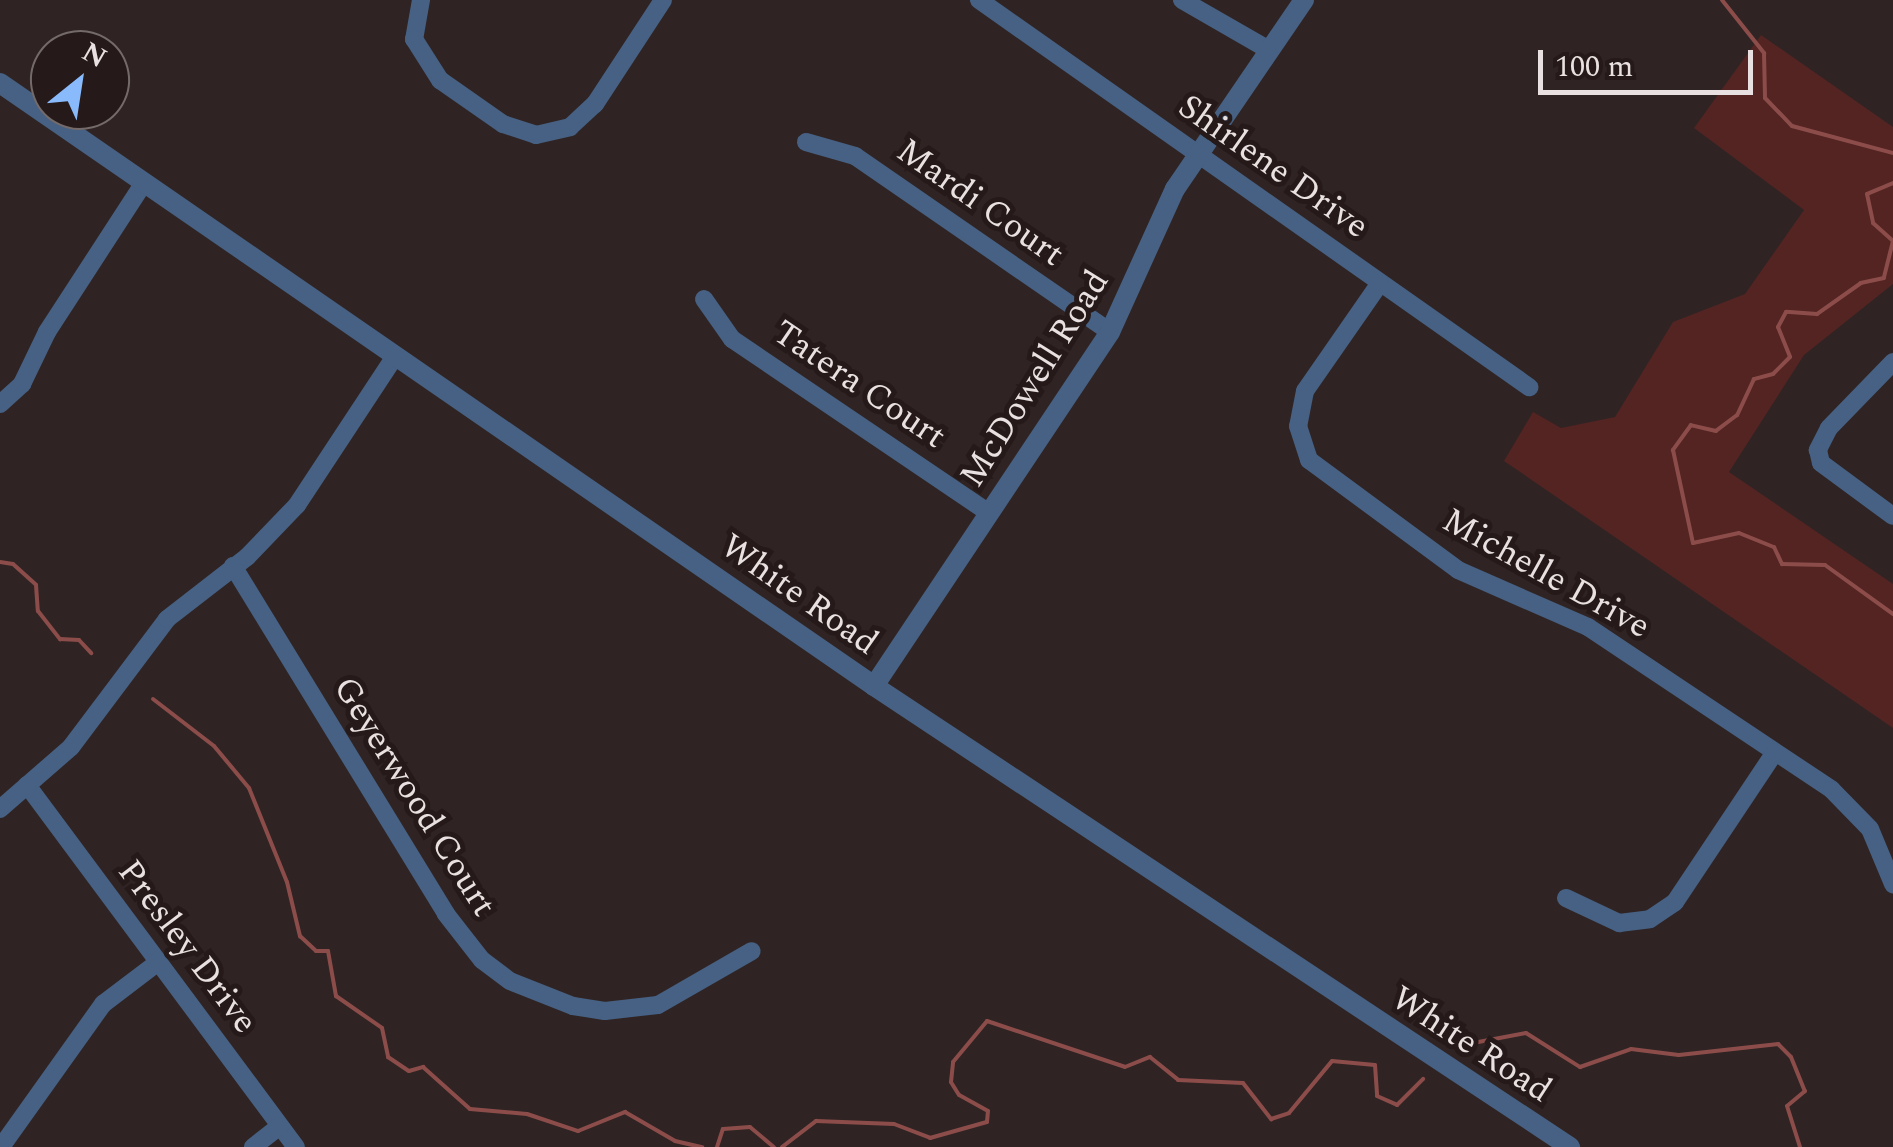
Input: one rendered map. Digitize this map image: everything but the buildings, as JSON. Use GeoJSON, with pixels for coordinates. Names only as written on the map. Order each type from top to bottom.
{"type":"FeatureCollection","features":[{"type":"Feature","properties":{"kind":"street"},"geometry":{"type":"LineString","coordinates":[[421,0],[414,22],[419,54],[472,102],[517,130],[536,134],[570,127],[595,104],[663,0]]}},
{"type":"Feature","properties":{"kind":"street","name":"Shirlene Drive"},"geometry":{"type":"LineString","coordinates":[[979,0],[1529,387]]}},
{"type":"Feature","properties":{"kind":"street"},"geometry":{"type":"LineString","coordinates":[[1182,0],[1269,50]]}},
{"type":"Feature","properties":{"kind":"street","name":"McDowell Road"},"geometry":{"type":"LineString","coordinates":[[874,686],[1110,332],[1166,206],[1304,0]]}},
{"type":"Feature","properties":{"kind":"street","name":"White Road"},"geometry":{"type":"LineString","coordinates":[[0,83],[874,686],[1570,1147]]}},
{"type":"Feature","properties":{"kind":"street","name":"Mardi Court"},"geometry":{"type":"LineString","coordinates":[[806,142],[855,156],[1110,332]]}},
{"type":"Feature","properties":{"kind":"street"},"geometry":{"type":"LineString","coordinates":[[0,404],[22,384],[47,332],[143,184]]}},
{"type":"Feature","properties":{"kind":"street","name":"Michelle Drive"},"geometry":{"type":"LineString","coordinates":[[1380,284],[1305,391],[1298,426],[1309,460],[1458,570],[1561,610],[1853,808],[1885,856],[1893,884]]}},
{"type":"Feature","properties":{"kind":"street","name":"Tatera Court"},"geometry":{"type":"LineString","coordinates":[[704,299],[732,338],[989,513]]}},
{"type":"Feature","properties":{"kind":"street"},"geometry":{"type":"LineString","coordinates":[[0,809],[94,720],[167,619],[232,566],[297,505],[394,358]]}},
{"type":"Feature","properties":{"kind":"street"},"geometry":{"type":"LineString","coordinates":[[1893,362],[1828,428],[1818,450],[1821,463],[1893,516]]}},
{"type":"Feature","properties":{"kind":"street","name":"Geyerwood Court"},"geometry":{"type":"LineString","coordinates":[[232,566],[446,914],[482,960],[510,981],[573,1006],[604,1011],[658,1005],[752,951]]}},
{"type":"Feature","properties":{"kind":"street"},"geometry":{"type":"LineString","coordinates":[[1566,898],[1619,923],[1650,919],[1676,902],[1774,752]]}},
{"type":"Feature","properties":{"kind":"street","name":"Presley Drive"},"geometry":{"type":"LineString","coordinates":[[27,785],[296,1147]]}},
{"type":"Feature","properties":{"kind":"street"},"geometry":{"type":"LineString","coordinates":[[1,1147],[91,1017],[157,962]]}},
{"type":"Feature","properties":{"kind":"street"},"geometry":{"type":"LineString","coordinates":[[253,1147],[280,1126]]}},
{"type":"Feature","properties":{"kind":"shaded area"},"geometry":{"type":"Polygon","coordinates":[[[1761,35],[1893,127],[1893,284],[1804,355],[1729,472],[1893,584],[1893,728],[1504,461],[1533,412],[1561,428],[1615,417],[1673,322],[1745,294],[1804,210],[1694,128],[1761,35]]]}},
{"type":"Feature","properties":{"kind":"waterway"},"geometry":{"type":"LineString","coordinates":[[1722,0],[1764,53],[1765,98],[1792,126],[1893,153]]}},
{"type":"Feature","properties":{"kind":"waterway"},"geometry":{"type":"LineString","coordinates":[[1893,183],[1867,194],[1873,223],[1893,241]]}},
{"type":"Feature","properties":{"kind":"waterway"},"geometry":{"type":"LineString","coordinates":[[1893,241],[1884,278],[1861,283],[1817,314],[1786,312],[1778,327],[1790,357],[1773,374],[1754,379],[1737,415],[1716,431],[1691,425],[1673,450],[1693,543],[1739,533],[1774,547],[1782,564],[1825,565],[1893,614]]}},
{"type":"Feature","properties":{"kind":"waterway"},"geometry":{"type":"LineString","coordinates":[[0,562],[13,564],[36,585],[38,611],[60,639],[79,640],[91,653]]}},
{"type":"Feature","properties":{"kind":"waterway"},"geometry":{"type":"LineString","coordinates":[[153,699],[214,746],[249,788],[287,882],[300,936],[316,951],[328,951],[336,996],[382,1028],[388,1057],[409,1071],[423,1067],[470,1109],[527,1114],[578,1131],[625,1112],[675,1141],[702,1147]]}},
{"type":"Feature","properties":{"kind":"waterway"},"geometry":{"type":"LineString","coordinates":[[782,1147],[816,1121],[894,1124],[930,1138],[987,1122],[988,1111],[959,1095],[951,1082],[953,1062],[987,1021],[1125,1067],[1150,1057],[1178,1080],[1243,1083],[1271,1119],[1289,1113],[1332,1061],[1375,1065],[1377,1096],[1397,1105],[1423,1079]]}},
{"type":"Feature","properties":{"kind":"waterway"},"geometry":{"type":"LineString","coordinates":[[1473,1043],[1526,1033],[1580,1067],[1631,1049],[1679,1055],[1778,1044],[1791,1057],[1805,1091],[1787,1106],[1800,1147]]}},
{"type":"Feature","properties":{"kind":"waterway"},"geometry":{"type":"LineString","coordinates":[[717,1147],[723,1129],[750,1127],[774,1147]]}}]}
